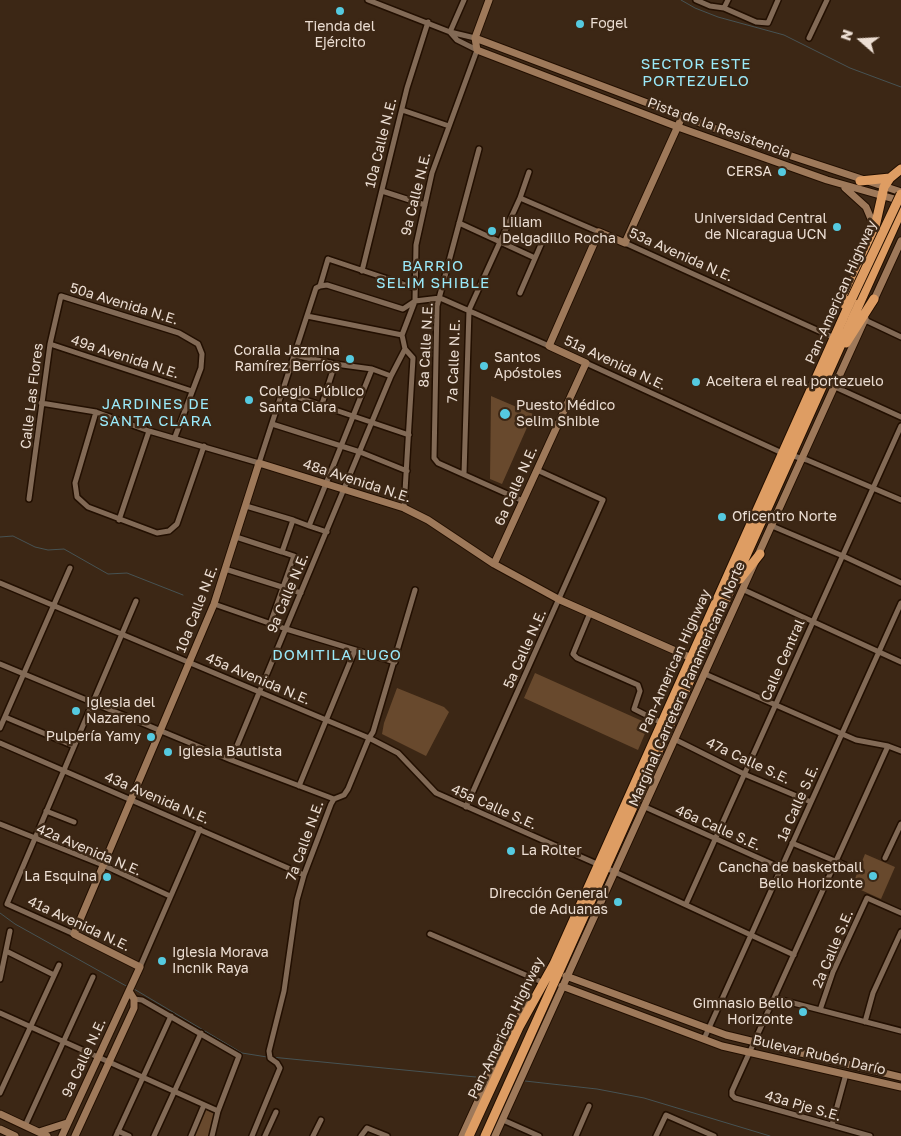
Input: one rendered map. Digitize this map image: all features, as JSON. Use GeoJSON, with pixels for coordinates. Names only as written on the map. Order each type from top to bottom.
{"type":"FeatureCollection","features":[{"type":"Feature","properties":{"kind":"highway"},"geometry":{"type":"LineString","coordinates":[[805,405],[830,336],[872,240],[882,191],[890,178],[901,169]]}},
{"type":"Feature","properties":{"kind":"highway"},"geometry":{"type":"LineString","coordinates":[[860,181],[890,178]]}},
{"type":"Feature","properties":{"kind":"highway","name":"Pan-American Highway"},"geometry":{"type":"LineString","coordinates":[[469,1136],[503,1061],[554,964],[601,866],[787,454],[830,368],[856,299],[901,193]]}},
{"type":"Feature","properties":{"kind":"highway","name":"Pan-American Highway"},"geometry":{"type":"LineString","coordinates":[[485,1136],[662,723],[732,589],[805,405],[856,299],[901,212]]}},
{"type":"Feature","properties":{"kind":"highway"},"geometry":{"type":"LineString","coordinates":[[830,368],[874,299]]}},
{"type":"Feature","properties":{"kind":"highway"},"geometry":{"type":"LineString","coordinates":[[732,589],[760,554]]}},
{"type":"Feature","properties":{"kind":"street","name":"Pista de la Resistencia"},"geometry":{"type":"LineString","coordinates":[[368,0],[450,32],[476,38],[682,117],[860,181],[901,201]]}},
{"type":"Feature","properties":{"kind":"street"},"geometry":{"type":"LineString","coordinates":[[450,32],[464,0]]}},
{"type":"Feature","properties":{"kind":"street"},"geometry":{"type":"LineString","coordinates":[[477,50],[476,38],[489,0]]}},
{"type":"Feature","properties":{"kind":"street"},"geometry":{"type":"LineString","coordinates":[[696,0],[710,6],[724,8],[756,22],[768,23],[778,0]]}},
{"type":"Feature","properties":{"kind":"street"},"geometry":{"type":"LineString","coordinates":[[724,8],[728,0]]}},
{"type":"Feature","properties":{"kind":"street"},"geometry":{"type":"LineString","coordinates":[[808,38],[827,0]]}},
{"type":"Feature","properties":{"kind":"street","name":"10a Calle N.E."},"geometry":{"type":"LineString","coordinates":[[74,934],[214,604],[316,288],[320,286],[328,259],[362,271],[402,110],[428,22]]}},
{"type":"Feature","properties":{"kind":"street","name":"Pista de la Resistencia"},"geometry":{"type":"LineString","coordinates":[[450,32],[457,40],[477,50],[678,127],[840,185],[901,193]]}},
{"type":"Feature","properties":{"kind":"street","name":"9a Calle N.E."},"geometry":{"type":"LineString","coordinates":[[402,335],[415,301],[416,245],[432,173],[477,50]]}},
{"type":"Feature","properties":{"kind":"street"},"geometry":{"type":"LineString","coordinates":[[402,110],[449,126]]}},
{"type":"Feature","properties":{"kind":"street"},"geometry":{"type":"LineString","coordinates":[[625,243],[682,117]]}},
{"type":"Feature","properties":{"kind":"street","name":"8a Calle N.E."},"geometry":{"type":"LineString","coordinates":[[464,474],[438,463],[434,458],[437,306],[479,150]]}},
{"type":"Feature","properties":{"kind":"street","name":"7a Calle N.E."},"geometry":{"type":"LineString","coordinates":[[464,474],[468,310],[520,198],[529,172]]}},
{"type":"Feature","properties":{"kind":"street"},"geometry":{"type":"LineString","coordinates":[[840,185],[866,207],[874,226]]}},
{"type":"Feature","properties":{"kind":"street"},"geometry":{"type":"LineString","coordinates":[[382,191],[425,205]]}},
{"type":"Feature","properties":{"kind":"street","name":"53a Avenida N.E."},"geometry":{"type":"LineString","coordinates":[[520,198],[625,243],[830,336]]}},
{"type":"Feature","properties":{"kind":"street"},"geometry":{"type":"LineString","coordinates":[[459,223],[535,258]]}},
{"type":"Feature","properties":{"kind":"street"},"geometry":{"type":"LineString","coordinates":[[549,346],[599,232]]}},
{"type":"Feature","properties":{"kind":"street"},"geometry":{"type":"LineString","coordinates":[[520,293],[543,240]]}},
{"type":"Feature","properties":{"kind":"street","name":"Marginal Carretera Panamericana Norte"},"geometry":{"type":"LineString","coordinates":[[496,1136],[566,976],[676,740],[874,299],[898,255],[901,241]]}},
{"type":"Feature","properties":{"kind":"street"},"geometry":{"type":"LineString","coordinates":[[362,271],[416,288]]}},
{"type":"Feature","properties":{"kind":"street"},"geometry":{"type":"LineString","coordinates":[[320,286],[326,285],[403,309],[415,301],[440,298]]}},
{"type":"Feature","properties":{"kind":"street","name":"Calle Las Flores"},"geometry":{"type":"LineString","coordinates":[[29,499],[50,344],[60,296]]}},
{"type":"Feature","properties":{"kind":"street","name":"50a Avenida N.E."},"geometry":{"type":"LineString","coordinates":[[60,296],[179,332],[198,344],[202,354],[201,368],[192,391]]}},
{"type":"Feature","properties":{"kind":"street","name":"51a Avenida N.E."},"geometry":{"type":"LineString","coordinates":[[440,298],[787,454],[802,458],[901,500]]}},
{"type":"Feature","properties":{"kind":"street"},"geometry":{"type":"LineString","coordinates":[[307,316],[402,335],[405,349],[413,358],[404,508]]}},
{"type":"Feature","properties":{"kind":"street"},"geometry":{"type":"LineString","coordinates":[[865,320],[901,336]]}},
{"type":"Feature","properties":{"kind":"street","name":"49a Avenida N.E."},"geometry":{"type":"LineString","coordinates":[[50,344],[192,391]]}},
{"type":"Feature","properties":{"kind":"street"},"geometry":{"type":"LineString","coordinates":[[344,490],[390,376],[405,349]]}},
{"type":"Feature","properties":{"kind":"street"},"geometry":{"type":"LineString","coordinates":[[294,355],[335,364],[372,369],[390,376]]}},
{"type":"Feature","properties":{"kind":"street","name":"6a Calle N.E."},"geometry":{"type":"LineString","coordinates":[[494,564],[586,363]]}},
{"type":"Feature","properties":{"kind":"street"},"geometry":{"type":"LineString","coordinates":[[322,404],[335,364]]}},
{"type":"Feature","properties":{"kind":"street"},"geometry":{"type":"LineString","coordinates":[[309,526],[328,485],[372,369]]}},
{"type":"Feature","properties":{"kind":"street"},"geometry":{"type":"LineString","coordinates":[[835,386],[901,417]]}},
{"type":"Feature","properties":{"kind":"street"},"geometry":{"type":"LineString","coordinates":[[175,437],[192,391]]}},
{"type":"Feature","properties":{"kind":"street"},"geometry":{"type":"LineString","coordinates":[[282,392],[409,435]]}},
{"type":"Feature","properties":{"kind":"street","name":"48a Avenida N.E."},"geometry":{"type":"LineString","coordinates":[[42,403],[96,412],[149,431],[175,437],[404,508],[428,520],[494,564],[560,600],[695,660]]}},
{"type":"Feature","properties":{"kind":"street"},"geometry":{"type":"LineString","coordinates":[[96,412],[75,483],[77,497],[88,507],[157,533],[169,531],[176,524],[204,446]]}},
{"type":"Feature","properties":{"kind":"street"},"geometry":{"type":"LineString","coordinates":[[272,424],[360,452],[407,471]]}},
{"type":"Feature","properties":{"kind":"street","name":"Calle Central"},"geometry":{"type":"LineString","coordinates":[[686,904],[901,426]]}},
{"type":"Feature","properties":{"kind":"street"},"geometry":{"type":"LineString","coordinates":[[119,520],[149,431]]}},
{"type":"Feature","properties":{"kind":"street","name":"5a Calle N.E."},"geometry":{"type":"LineString","coordinates":[[466,807],[603,500],[537,470]]}},
{"type":"Feature","properties":{"kind":"street"},"geometry":{"type":"LineString","coordinates":[[464,474],[523,501]]}},
{"type":"Feature","properties":{"kind":"street","name":"9a Calle N.E."},"geometry":{"type":"LineString","coordinates":[[231,760],[344,490]]}},
{"type":"Feature","properties":{"kind":"street"},"geometry":{"type":"LineString","coordinates":[[246,506],[327,532]]}},
{"type":"Feature","properties":{"kind":"street"},"geometry":{"type":"LineString","coordinates":[[282,552],[293,520]]}},
{"type":"Feature","properties":{"kind":"street"},"geometry":{"type":"LineString","coordinates":[[772,526],[901,583]]}},
{"type":"Feature","properties":{"kind":"street"},"geometry":{"type":"LineString","coordinates":[[236,537],[294,556],[270,624]]}},
{"type":"Feature","properties":{"kind":"street"},"geometry":{"type":"LineString","coordinates":[[0,728],[70,568]]}},
{"type":"Feature","properties":{"kind":"street"},"geometry":{"type":"LineString","coordinates":[[226,569],[301,593]]}},
{"type":"Feature","properties":{"kind":"street","name":"45a Avenida N.E."},"geometry":{"type":"LineString","coordinates":[[0,583],[190,661],[259,693],[369,738]]}},
{"type":"Feature","properties":{"kind":"street","name":"7a Calle N.E."},"geometry":{"type":"LineString","coordinates":[[252,1136],[280,1068],[277,1062],[270,1057],[284,991],[297,900],[304,875],[334,799],[344,795],[348,789],[373,732],[415,590]]}},
{"type":"Feature","properties":{"kind":"street"},"geometry":{"type":"LineString","coordinates":[[744,590],[901,662]]}},
{"type":"Feature","properties":{"kind":"street"},"geometry":{"type":"LineString","coordinates":[[34,839],[136,601]]}},
{"type":"Feature","properties":{"kind":"street","name":"1a Calle S.E."},"geometry":{"type":"LineString","coordinates":[[704,1039],[901,603]]}},
{"type":"Feature","properties":{"kind":"street"},"geometry":{"type":"LineString","coordinates":[[214,604],[270,624],[395,662]]}},
{"type":"Feature","properties":{"kind":"street"},"geometry":{"type":"LineString","coordinates":[[590,613],[573,654],[577,658],[638,685],[640,691],[634,709],[662,723]]}},
{"type":"Feature","properties":{"kind":"street"},"geometry":{"type":"LineString","coordinates":[[299,786],[355,650]]}},
{"type":"Feature","properties":{"kind":"street"},"geometry":{"type":"LineString","coordinates":[[0,664],[231,760],[334,799]]}},
{"type":"Feature","properties":{"kind":"street"},"geometry":{"type":"LineString","coordinates":[[705,674],[843,732],[856,740],[888,746],[901,751]]}},
{"type":"Feature","properties":{"kind":"street"},"geometry":{"type":"LineString","coordinates":[[5,717],[74,746]]}},
{"type":"Feature","properties":{"kind":"street","name":"45a Calle S.E."},"geometry":{"type":"LineString","coordinates":[[369,738],[398,753],[408,761],[436,793],[686,904]]}},
{"type":"Feature","properties":{"kind":"street","name":"47a Calle S.E."},"geometry":{"type":"LineString","coordinates":[[676,740],[744,774],[811,802]]}},
{"type":"Feature","properties":{"kind":"street","name":"43a Avenida N.E."},"geometry":{"type":"LineString","coordinates":[[0,743],[304,875]]}},
{"type":"Feature","properties":{"kind":"street"},"geometry":{"type":"LineString","coordinates":[[748,1052],[888,746]]}},
{"type":"Feature","properties":{"kind":"street","name":"46a Calle S.E."},"geometry":{"type":"LineString","coordinates":[[645,808],[781,868]]}},
{"type":"Feature","properties":{"kind":"street"},"geometry":{"type":"LineString","coordinates":[[46,811],[74,822]]}},
{"type":"Feature","properties":{"kind":"street","name":"42a Avenida N.E."},"geometry":{"type":"LineString","coordinates":[[0,824],[170,896]]}},
{"type":"Feature","properties":{"kind":"street"},"geometry":{"type":"LineString","coordinates":[[885,858],[901,824]]}},
{"type":"Feature","properties":{"kind":"street","name":"9a Calle N.E."},"geometry":{"type":"LineString","coordinates":[[62,1136],[140,967],[200,829]]}},
{"type":"Feature","properties":{"kind":"street","name":"41a Avenida N.E."},"geometry":{"type":"LineString","coordinates":[[34,839],[6,904],[74,934],[140,967]]}},
{"type":"Feature","properties":{"kind":"street"},"geometry":{"type":"LineString","coordinates":[[792,843],[854,869]]}},
{"type":"Feature","properties":{"kind":"street","name":"2a Calle S.E."},"geometry":{"type":"LineString","coordinates":[[820,1010],[849,934],[867,898],[901,913]]}},
{"type":"Feature","properties":{"kind":"street"},"geometry":{"type":"LineString","coordinates":[[686,904],[794,955]]}},
{"type":"Feature","properties":{"kind":"street"},"geometry":{"type":"LineString","coordinates":[[0,979],[10,931]]}},
{"type":"Feature","properties":{"kind":"street"},"geometry":{"type":"LineString","coordinates":[[865,1022],[873,993],[901,932]]}},
{"type":"Feature","properties":{"kind":"street"},"geometry":{"type":"LineString","coordinates":[[430,934],[542,982]]}},
{"type":"Feature","properties":{"kind":"street"},"geometry":{"type":"LineString","coordinates":[[6,951],[54,976]]}},
{"type":"Feature","properties":{"kind":"street"},"geometry":{"type":"LineString","coordinates":[[462,1136],[510,1032],[554,964]]}},
{"type":"Feature","properties":{"kind":"street"},"geometry":{"type":"LineString","coordinates":[[0,1093],[59,965]]}},
{"type":"Feature","properties":{"kind":"street","name":"Bulevar Rubén Darío"},"geometry":{"type":"LineString","coordinates":[[566,976],[753,1043],[901,1077]]}},
{"type":"Feature","properties":{"kind":"street"},"geometry":{"type":"LineString","coordinates":[[26,1126],[93,977]]}},
{"type":"Feature","properties":{"kind":"street","name":"Bulevar Rubén Darío"},"geometry":{"type":"LineString","coordinates":[[562,986],[704,1039],[748,1052],[901,1087]]}},
{"type":"Feature","properties":{"kind":"street"},"geometry":{"type":"LineString","coordinates":[[130,989],[134,999],[142,1000],[239,1056],[218,1111],[212,1136]]}},
{"type":"Feature","properties":{"kind":"street"},"geometry":{"type":"LineString","coordinates":[[774,998],[901,1031]]}},
{"type":"Feature","properties":{"kind":"street","name":"9a Calle N.E."},"geometry":{"type":"LineString","coordinates":[[75,1136],[134,1008],[134,999]]}},
{"type":"Feature","properties":{"kind":"street"},"geometry":{"type":"LineString","coordinates":[[0,1013],[63,1043],[218,1111]]}},
{"type":"Feature","properties":{"kind":"street"},"geometry":{"type":"LineString","coordinates":[[129,1136],[117,1134],[171,1016]]}},
{"type":"Feature","properties":{"kind":"street"},"geometry":{"type":"LineString","coordinates":[[154,1136],[201,1033]]}},
{"type":"Feature","properties":{"kind":"street","name":"43a Pje S.E."},"geometry":{"type":"LineString","coordinates":[[748,1052],[732,1095],[870,1136]]}},
{"type":"Feature","properties":{"kind":"street"},"geometry":{"type":"LineString","coordinates":[[832,1125],[846,1074]]}},
{"type":"Feature","properties":{"kind":"street"},"geometry":{"type":"LineString","coordinates":[[191,1136],[204,1105]]}},
{"type":"Feature","properties":{"kind":"street"},"geometry":{"type":"LineString","coordinates":[[576,1136],[589,1106]]}},
{"type":"Feature","properties":{"kind":"street"},"geometry":{"type":"LineString","coordinates":[[265,1136],[276,1112]]}},
{"type":"Feature","properties":{"kind":"street"},"geometry":{"type":"LineString","coordinates":[[0,1114],[47,1136]]}},
{"type":"Feature","properties":{"kind":"street"},"geometry":{"type":"LineString","coordinates":[[656,1136],[666,1115],[714,1136]]}},
{"type":"Feature","properties":{"kind":"street"},"geometry":{"type":"LineString","coordinates":[[313,1136],[320,1120]]}},
{"type":"Feature","properties":{"kind":"street"},"geometry":{"type":"LineString","coordinates":[[503,1120],[539,1136]]}},
{"type":"Feature","properties":{"kind":"street"},"geometry":{"type":"LineString","coordinates":[[39,1132],[67,1124]]}},
{"type":"Feature","properties":{"kind":"street"},"geometry":{"type":"LineString","coordinates":[[80,1124],[80,1136]]}},
{"type":"Feature","properties":{"kind":"street"},"geometry":{"type":"LineString","coordinates":[[362,1134],[369,1128],[387,1136]]}},
{"type":"Feature","properties":{"kind":"street"},"geometry":{"type":"LineString","coordinates":[[0,1129],[15,1136]]}},
{"type":"Feature","properties":{"kind":"shaded area"},"geometry":{"type":"Polygon","coordinates":[[[491,396],[533,414],[502,484],[490,479],[491,396]]]}},
{"type":"Feature","properties":{"kind":"shaded area"},"geometry":{"type":"Polygon","coordinates":[[[535,673],[649,724],[638,750],[524,698],[535,673]]]}},
{"type":"Feature","properties":{"kind":"shaded area"},"geometry":{"type":"Polygon","coordinates":[[[397,688],[444,707],[449,712],[426,756],[382,734],[384,723],[397,688]]]}},
{"type":"Feature","properties":{"kind":"shaded area","name":"Cancha de basketball Bello Horizonte"},"geometry":{"type":"Polygon","coordinates":[[[865,854],[895,867],[881,899],[852,886],[865,854]]]}},
{"type":"Feature","properties":{"kind":"shaded area"},"geometry":{"type":"Polygon","coordinates":[[[204,1109],[215,1113],[209,1136],[194,1136],[204,1109]]]}},
{"type":"Feature","properties":{"kind":"waterway"},"geometry":{"type":"LineString","coordinates":[[681,0],[718,17],[784,35],[850,68],[901,87]]}},
{"type":"Feature","properties":{"kind":"waterway"},"geometry":{"type":"LineString","coordinates":[[0,537],[13,536],[35,547],[48,550],[64,549],[108,574],[127,573],[183,595]]}},
{"type":"Feature","properties":{"kind":"waterway"},"geometry":{"type":"LineString","coordinates":[[0,913],[15,924],[128,987]]}},
{"type":"Feature","properties":{"kind":"waterway"},"geometry":{"type":"LineString","coordinates":[[134,989],[242,1053],[267,1057]]}},
{"type":"Feature","properties":{"kind":"waterway"},"geometry":{"type":"LineString","coordinates":[[271,1057],[486,1078]]}},
{"type":"Feature","properties":{"kind":"waterway"},"geometry":{"type":"LineString","coordinates":[[525,1081],[597,1089],[644,1098],[770,1136]]}},
{"type":"Feature","properties":{"kind":"place","name":"Tienda del Ejército"},"geometry":{"type":"Point","coordinates":[340,11]}},
{"type":"Feature","properties":{"kind":"place","name":"Fogel"},"geometry":{"type":"Point","coordinates":[580,24]}},
{"type":"Feature","properties":{"kind":"place","name":"CERSA"},"geometry":{"type":"Point","coordinates":[782,172]}},
{"type":"Feature","properties":{"kind":"place","name":"Universidad Central de Nicaragua UCN"},"geometry":{"type":"Point","coordinates":[837,227]}},
{"type":"Feature","properties":{"kind":"place","name":"Liliam Delgadillo Rocha"},"geometry":{"type":"Point","coordinates":[492,231]}},
{"type":"Feature","properties":{"kind":"place","name":"Coralia Jazmina Ramírez Berríos"},"geometry":{"type":"Point","coordinates":[350,359]}},
{"type":"Feature","properties":{"kind":"place","name":"Santos Apóstoles"},"geometry":{"type":"Point","coordinates":[484,366]}},
{"type":"Feature","properties":{"kind":"place","name":"Aceitera el real portezuelo"},"geometry":{"type":"Point","coordinates":[696,382]}},
{"type":"Feature","properties":{"kind":"place","name":"Colegio Público Santa Clara"},"geometry":{"type":"Point","coordinates":[249,400]}},
{"type":"Feature","properties":{"kind":"place","name":"Puesto Médico Selim Shible"},"geometry":{"type":"Point","coordinates":[505,414]}},
{"type":"Feature","properties":{"kind":"place","name":"Oficentro Norte"},"geometry":{"type":"Point","coordinates":[722,517]}},
{"type":"Feature","properties":{"kind":"place","name":"Iglesia del Nazareno"},"geometry":{"type":"Point","coordinates":[76,711]}},
{"type":"Feature","properties":{"kind":"place","name":"Pulpería Yamy"},"geometry":{"type":"Point","coordinates":[151,737]}},
{"type":"Feature","properties":{"kind":"place","name":"Iglesia Bautista"},"geometry":{"type":"Point","coordinates":[168,752]}},
{"type":"Feature","properties":{"kind":"place","name":"La Rolter"},"geometry":{"type":"Point","coordinates":[511,851]}},
{"type":"Feature","properties":{"kind":"place","name":"Cancha de basketball Bello Horizonte"},"geometry":{"type":"Point","coordinates":[873,876]}},
{"type":"Feature","properties":{"kind":"place","name":"La Esquina"},"geometry":{"type":"Point","coordinates":[107,877]}},
{"type":"Feature","properties":{"kind":"place","name":"Dirección General de Aduanas"},"geometry":{"type":"Point","coordinates":[618,902]}},
{"type":"Feature","properties":{"kind":"place","name":"Iglesia Morava Incnik Raya"},"geometry":{"type":"Point","coordinates":[162,961]}},
{"type":"Feature","properties":{"kind":"place","name":"Gimnasio Bello Horizonte"},"geometry":{"type":"Point","coordinates":[803,1012]}},
{"type":"Feature","properties":{"kind":"district","name":"SECTOR ESTE PORTEZUELO"},"geometry":{"type":"Point","coordinates":[696,72]}},
{"type":"Feature","properties":{"kind":"district","name":"BARRIO SELIM SHIBLE"},"geometry":{"type":"Point","coordinates":[433,274]}},
{"type":"Feature","properties":{"kind":"district","name":"JARDINES DE SANTA CLARA"},"geometry":{"type":"Point","coordinates":[156,412]}},
{"type":"Feature","properties":{"kind":"district","name":"DOMITILA LUGO"},"geometry":{"type":"Point","coordinates":[337,655]}}]}
